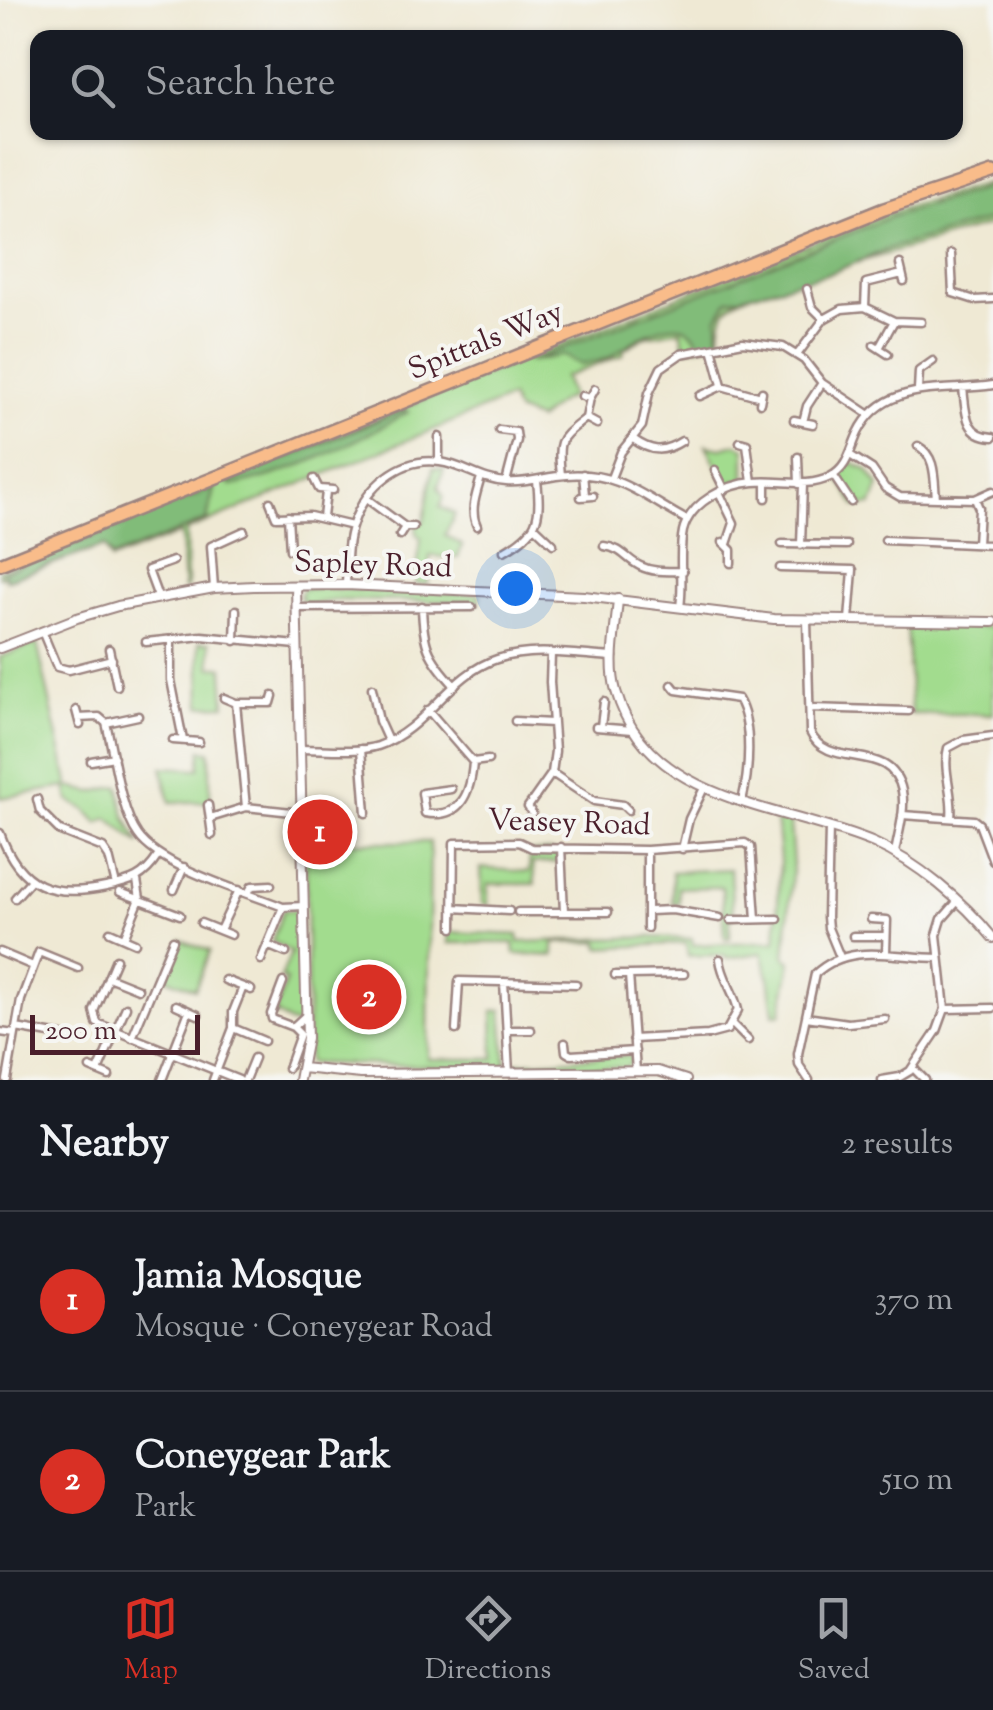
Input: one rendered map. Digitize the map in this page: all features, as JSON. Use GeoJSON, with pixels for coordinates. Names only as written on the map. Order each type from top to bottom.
{"type":"FeatureCollection","features":[{"type":"Feature","properties":{"kind":"highway","name":"Spittals Way"},"geometry":{"type":"LineString","coordinates":[[0,564],[884,208],[993,173]]}},
{"type":"Feature","properties":{"kind":"street"},"geometry":{"type":"LineString","coordinates":[[951,254],[954,293],[974,300],[993,298]]}},
{"type":"Feature","properties":{"kind":"street"},"geometry":{"type":"LineString","coordinates":[[865,307],[865,278],[903,277],[900,264]]}},
{"type":"Feature","properties":{"kind":"street"},"geometry":{"type":"LineString","coordinates":[[807,289],[812,307],[824,320]]}},
{"type":"Feature","properties":{"kind":"street"},"geometry":{"type":"LineString","coordinates":[[797,354],[824,320],[842,309],[865,307],[894,321],[916,319]]}},
{"type":"Feature","properties":{"kind":"street"},"geometry":{"type":"LineString","coordinates":[[888,354],[876,346],[894,321]]}},
{"type":"Feature","properties":{"kind":"street"},"geometry":{"type":"LineString","coordinates":[[612,478],[622,452],[642,426],[649,393],[661,368],[682,354],[757,341],[783,347],[797,354],[822,383],[870,415]]}},
{"type":"Feature","properties":{"kind":"street"},"geometry":{"type":"LineString","coordinates":[[712,348],[722,386]]}},
{"type":"Feature","properties":{"kind":"street"},"geometry":{"type":"LineString","coordinates":[[918,390],[919,371],[933,361]]}},
{"type":"Feature","properties":{"kind":"street"},"geometry":{"type":"LineString","coordinates":[[803,422],[804,405],[822,383]]}},
{"type":"Feature","properties":{"kind":"street"},"geometry":{"type":"LineString","coordinates":[[680,607],[682,541],[687,520],[696,508],[722,491],[752,482],[801,484],[833,475],[850,455],[856,436],[870,415],[883,402],[918,390],[993,384]]}},
{"type":"Feature","properties":{"kind":"street"},"geometry":{"type":"LineString","coordinates":[[704,396],[722,386],[761,398]]}},
{"type":"Feature","properties":{"kind":"street"},"geometry":{"type":"LineString","coordinates":[[963,388],[967,423],[977,434],[993,437]]}},
{"type":"Feature","properties":{"kind":"street"},"geometry":{"type":"LineString","coordinates":[[560,475],[562,440],[566,431],[586,418],[590,410],[586,397],[595,389]]}},
{"type":"Feature","properties":{"kind":"street"},"geometry":{"type":"LineString","coordinates":[[586,418],[597,424]]}},
{"type":"Feature","properties":{"kind":"street"},"geometry":{"type":"LineString","coordinates":[[794,420],[813,424]]}},
{"type":"Feature","properties":{"kind":"street"},"geometry":{"type":"LineString","coordinates":[[499,430],[516,432],[506,482]]}},
{"type":"Feature","properties":{"kind":"street"},"geometry":{"type":"LineString","coordinates":[[438,439],[439,462]]}},
{"type":"Feature","properties":{"kind":"street"},"geometry":{"type":"LineString","coordinates":[[633,439],[656,451],[679,446]]}},
{"type":"Feature","properties":{"kind":"street"},"geometry":{"type":"LineString","coordinates":[[752,482],[744,443],[756,440]]}},
{"type":"Feature","properties":{"kind":"street"},"geometry":{"type":"LineString","coordinates":[[918,446],[927,451],[932,461],[936,498]]}},
{"type":"Feature","properties":{"kind":"street"},"geometry":{"type":"LineString","coordinates":[[850,455],[876,473],[895,495],[975,499],[993,491]]}},
{"type":"Feature","properties":{"kind":"street"},"geometry":{"type":"LineString","coordinates":[[798,457],[801,544]]}},
{"type":"Feature","properties":{"kind":"street"},"geometry":{"type":"LineString","coordinates":[[346,585],[352,526],[367,500],[380,482],[397,469],[417,462],[439,462],[506,482],[584,474],[612,478],[687,520]]}},
{"type":"Feature","properties":{"kind":"street"},"geometry":{"type":"LineString","coordinates":[[715,470],[734,522],[725,543],[731,563]]}},
{"type":"Feature","properties":{"kind":"street"},"geometry":{"type":"LineString","coordinates":[[584,474],[586,496]]}},
{"type":"Feature","properties":{"kind":"street"},"geometry":{"type":"LineString","coordinates":[[833,475],[850,502]]}},
{"type":"Feature","properties":{"kind":"street"},"geometry":{"type":"LineString","coordinates":[[472,520],[481,477]]}},
{"type":"Feature","properties":{"kind":"street"},"geometry":{"type":"LineString","coordinates":[[314,479],[319,489],[330,491],[323,518]]}},
{"type":"Feature","properties":{"kind":"street"},"geometry":{"type":"LineString","coordinates":[[504,550],[528,537],[535,527],[538,481]]}},
{"type":"Feature","properties":{"kind":"street"},"geometry":{"type":"LineString","coordinates":[[766,482],[766,498]]}},
{"type":"Feature","properties":{"kind":"street"},"geometry":{"type":"LineString","coordinates":[[975,499],[979,508],[977,544]]}},
{"type":"Feature","properties":{"kind":"street"},"geometry":{"type":"LineString","coordinates":[[367,500],[409,527],[400,535]]}},
{"type":"Feature","properties":{"kind":"street"},"geometry":{"type":"LineString","coordinates":[[270,502],[276,517],[323,518],[352,526]]}},
{"type":"Feature","properties":{"kind":"street"},"geometry":{"type":"LineString","coordinates":[[288,516],[290,550]]}},
{"type":"Feature","properties":{"kind":"street"},"geometry":{"type":"LineString","coordinates":[[535,527],[553,532]]}},
{"type":"Feature","properties":{"kind":"street"},"geometry":{"type":"LineString","coordinates":[[535,527],[553,544]]}},
{"type":"Feature","properties":{"kind":"street"},"geometry":{"type":"LineString","coordinates":[[214,588],[208,546],[244,531]]}},
{"type":"Feature","properties":{"kind":"street"},"geometry":{"type":"LineString","coordinates":[[884,539],[993,545]]}},
{"type":"Feature","properties":{"kind":"street"},"geometry":{"type":"LineString","coordinates":[[604,546],[618,543],[636,565],[652,571],[683,571]]}},
{"type":"Feature","properties":{"kind":"street"},"geometry":{"type":"LineString","coordinates":[[782,544],[847,546]]}},
{"type":"Feature","properties":{"kind":"street"},"geometry":{"type":"LineString","coordinates":[[158,598],[148,570],[172,561]]}},
{"type":"Feature","properties":{"kind":"street"},"geometry":{"type":"LineString","coordinates":[[780,568],[853,570],[849,620]]}},
{"type":"Feature","properties":{"kind":"street","name":"Sapley Road"},"geometry":{"type":"LineString","coordinates":[[0,648],[76,618],[214,588],[346,585],[618,600],[807,620],[993,622]]}},
{"type":"Feature","properties":{"kind":"street"},"geometry":{"type":"LineString","coordinates":[[296,586],[307,1038],[299,1080]]}},
{"type":"Feature","properties":{"kind":"street"},"geometry":{"type":"LineString","coordinates":[[618,600],[613,656],[616,690],[633,730],[653,755],[704,788],[829,827],[895,854],[957,902],[993,938]]}},
{"type":"Feature","properties":{"kind":"street"},"geometry":{"type":"LineString","coordinates":[[422,606],[423,639],[432,661],[455,686]]}},
{"type":"Feature","properties":{"kind":"street","name":"Sapley Road"},"geometry":{"type":"LineString","coordinates":[[296,608],[472,607]]}},
{"type":"Feature","properties":{"kind":"street"},"geometry":{"type":"LineString","coordinates":[[236,610],[236,641]]}},
{"type":"Feature","properties":{"kind":"street"},"geometry":{"type":"LineString","coordinates":[[807,620],[810,732],[820,747],[832,753],[876,759],[886,766],[902,790],[895,854]]}},
{"type":"Feature","properties":{"kind":"street"},"geometry":{"type":"LineString","coordinates":[[42,631],[57,667],[69,670],[112,659]]}},
{"type":"Feature","properties":{"kind":"street"},"geometry":{"type":"LineString","coordinates":[[146,642],[202,636],[297,645]]}},
{"type":"Feature","properties":{"kind":"street"},"geometry":{"type":"LineString","coordinates":[[171,640],[171,680],[183,740]]}},
{"type":"Feature","properties":{"kind":"street"},"geometry":{"type":"LineString","coordinates":[[109,649],[118,686]]}},
{"type":"Feature","properties":{"kind":"street"},"geometry":{"type":"LineString","coordinates":[[301,750],[361,749],[388,741],[412,727],[455,686],[492,660],[518,653],[613,656]]}},
{"type":"Feature","properties":{"kind":"street"},"geometry":{"type":"LineString","coordinates":[[532,813],[528,807],[552,772],[555,750],[552,654]]}},
{"type":"Feature","properties":{"kind":"street"},"geometry":{"type":"LineString","coordinates":[[672,684],[676,690],[738,698],[747,732],[742,801]]}},
{"type":"Feature","properties":{"kind":"street"},"geometry":{"type":"LineString","coordinates":[[372,688],[388,741]]}},
{"type":"Feature","properties":{"kind":"street"},"geometry":{"type":"LineString","coordinates":[[224,698],[271,703],[273,696]]}},
{"type":"Feature","properties":{"kind":"street"},"geometry":{"type":"LineString","coordinates":[[236,702],[246,807]]}},
{"type":"Feature","properties":{"kind":"street"},"geometry":{"type":"LineString","coordinates":[[604,702],[598,726],[633,730]]}},
{"type":"Feature","properties":{"kind":"street"},"geometry":{"type":"LineString","coordinates":[[810,708],[909,711]]}},
{"type":"Feature","properties":{"kind":"street"},"geometry":{"type":"LineString","coordinates":[[428,710],[473,762],[472,784],[460,806],[448,812],[425,813],[422,793],[451,789]]}},
{"type":"Feature","properties":{"kind":"street"},"geometry":{"type":"LineString","coordinates":[[106,723],[138,716]]}},
{"type":"Feature","properties":{"kind":"street"},"geometry":{"type":"LineString","coordinates":[[78,718],[99,717],[106,723],[137,834],[158,856],[283,907],[304,906]]}},
{"type":"Feature","properties":{"kind":"street"},"geometry":{"type":"LineString","coordinates":[[516,720],[552,723]]}},
{"type":"Feature","properties":{"kind":"street"},"geometry":{"type":"LineString","coordinates":[[952,817],[945,760],[948,748],[963,740],[993,736]]}},
{"type":"Feature","properties":{"kind":"street"},"geometry":{"type":"LineString","coordinates":[[173,740],[199,742]]}},
{"type":"Feature","properties":{"kind":"street"},"geometry":{"type":"LineString","coordinates":[[361,749],[366,814]]}},
{"type":"Feature","properties":{"kind":"street"},"geometry":{"type":"LineString","coordinates":[[91,762],[114,756]]}},
{"type":"Feature","properties":{"kind":"street"},"geometry":{"type":"LineString","coordinates":[[473,762],[488,760]]}},
{"type":"Feature","properties":{"kind":"street"},"geometry":{"type":"LineString","coordinates":[[552,772],[594,801],[623,805],[628,810]]}},
{"type":"Feature","properties":{"kind":"street","name":"Veasey Road"},"geometry":{"type":"LineString","coordinates":[[682,849],[689,819],[704,788]]}},
{"type":"Feature","properties":{"kind":"street"},"geometry":{"type":"LineString","coordinates":[[37,799],[40,811],[60,832],[103,848],[118,888],[180,914]]}},
{"type":"Feature","properties":{"kind":"street"},"geometry":{"type":"LineString","coordinates":[[208,805],[212,834]]}},
{"type":"Feature","properties":{"kind":"street"},"geometry":{"type":"LineString","coordinates":[[210,818],[246,807],[301,813]]}},
{"type":"Feature","properties":{"kind":"street"},"geometry":{"type":"LineString","coordinates":[[902,814],[974,820],[993,861]]}},
{"type":"Feature","properties":{"kind":"street"},"geometry":{"type":"LineString","coordinates":[[829,827],[827,917],[840,957]]}},
{"type":"Feature","properties":{"kind":"street"},"geometry":{"type":"LineString","coordinates":[[0,836],[31,880],[52,890],[76,893],[118,888],[137,880],[158,856]]}},
{"type":"Feature","properties":{"kind":"street","name":"Veasey Road"},"geometry":{"type":"LineString","coordinates":[[453,908],[454,843],[519,842],[532,848],[646,850],[718,842],[745,843],[751,847],[756,919]]}},
{"type":"Feature","properties":{"kind":"street"},"geometry":{"type":"LineString","coordinates":[[561,848],[564,912]]}},
{"type":"Feature","properties":{"kind":"street"},"geometry":{"type":"LineString","coordinates":[[646,850],[647,928]]}},
{"type":"Feature","properties":{"kind":"street"},"geometry":{"type":"LineString","coordinates":[[174,890],[184,867]]}},
{"type":"Feature","properties":{"kind":"street"},"geometry":{"type":"LineString","coordinates":[[14,900],[31,880]]}},
{"type":"Feature","properties":{"kind":"street"},"geometry":{"type":"LineString","coordinates":[[124,938],[140,899],[137,880]]}},
{"type":"Feature","properties":{"kind":"street"},"geometry":{"type":"LineString","coordinates":[[248,893],[252,886],[271,885]]}},
{"type":"Feature","properties":{"kind":"street"},"geometry":{"type":"LineString","coordinates":[[220,930],[239,890]]}},
{"type":"Feature","properties":{"kind":"street"},"geometry":{"type":"LineString","coordinates":[[882,1080],[900,1077],[914,1068],[938,1031],[945,1009],[938,927],[957,902]]}},
{"type":"Feature","properties":{"kind":"street"},"geometry":{"type":"LineString","coordinates":[[261,960],[283,907]]}},
{"type":"Feature","properties":{"kind":"street"},"geometry":{"type":"LineString","coordinates":[[453,928],[453,908],[608,912]]}},
{"type":"Feature","properties":{"kind":"street"},"geometry":{"type":"LineString","coordinates":[[649,912],[672,910],[720,918]]}},
{"type":"Feature","properties":{"kind":"street"},"geometry":{"type":"LineString","coordinates":[[731,920],[778,918]]}},
{"type":"Feature","properties":{"kind":"street"},"geometry":{"type":"LineString","coordinates":[[871,919],[886,920],[886,953]]}},
{"type":"Feature","properties":{"kind":"street"},"geometry":{"type":"LineString","coordinates":[[202,923],[231,935]]}},
{"type":"Feature","properties":{"kind":"street"},"geometry":{"type":"LineString","coordinates":[[110,932],[135,942]]}},
{"type":"Feature","properties":{"kind":"street"},"geometry":{"type":"LineString","coordinates":[[853,936],[886,936]]}},
{"type":"Feature","properties":{"kind":"street"},"geometry":{"type":"LineString","coordinates":[[132,1038],[173,940]]}},
{"type":"Feature","properties":{"kind":"street"},"geometry":{"type":"LineString","coordinates":[[267,945],[286,952]]}},
{"type":"Feature","properties":{"kind":"street"},"geometry":{"type":"LineString","coordinates":[[0,952],[33,966]]}},
{"type":"Feature","properties":{"kind":"street"},"geometry":{"type":"LineString","coordinates":[[6,1080],[21,1000],[39,952],[78,968]]}},
{"type":"Feature","properties":{"kind":"street"},"geometry":{"type":"LineString","coordinates":[[809,1080],[799,1065],[798,1054],[816,974],[829,961],[886,953],[939,958]]}},
{"type":"Feature","properties":{"kind":"street"},"geometry":{"type":"LineString","coordinates":[[633,1039],[718,1034],[732,1024],[738,1010],[735,992],[724,978],[720,959]]}},
{"type":"Feature","properties":{"kind":"street"},"geometry":{"type":"LineString","coordinates":[[116,960],[94,1011],[97,1023],[242,1080],[254,1058]]}},
{"type":"Feature","properties":{"kind":"street"},"geometry":{"type":"LineString","coordinates":[[629,974],[636,1072]]}},
{"type":"Feature","properties":{"kind":"street"},"geometry":{"type":"LineString","coordinates":[[614,975],[684,974]]}},
{"type":"Feature","properties":{"kind":"street"},"geometry":{"type":"LineString","coordinates":[[108,978],[138,989]]}},
{"type":"Feature","properties":{"kind":"street"},"geometry":{"type":"LineString","coordinates":[[212,1080],[234,1028],[233,1012],[247,988],[225,980]]}},
{"type":"Feature","properties":{"kind":"street"},"geometry":{"type":"LineString","coordinates":[[283,982],[272,1019],[300,1034],[288,1068]]}},
{"type":"Feature","properties":{"kind":"street"},"geometry":{"type":"LineString","coordinates":[[456,1030],[459,982],[576,984]]}},
{"type":"Feature","properties":{"kind":"street"},"geometry":{"type":"LineString","coordinates":[[504,982],[509,1073]]}},
{"type":"Feature","properties":{"kind":"street"},"geometry":{"type":"LineString","coordinates":[[176,1005],[198,1015]]}},
{"type":"Feature","properties":{"kind":"street"},"geometry":{"type":"LineString","coordinates":[[945,1009],[989,1006]]}},
{"type":"Feature","properties":{"kind":"street"},"geometry":{"type":"LineString","coordinates":[[110,1076],[94,1069],[126,1007]]}},
{"type":"Feature","properties":{"kind":"street"},"geometry":{"type":"LineString","coordinates":[[162,1080],[189,1011]]}},
{"type":"Feature","properties":{"kind":"street"},"geometry":{"type":"LineString","coordinates":[[293,1027],[306,1015]]}},
{"type":"Feature","properties":{"kind":"street"},"geometry":{"type":"LineString","coordinates":[[806,1016],[848,1022],[885,1019]]}},
{"type":"Feature","properties":{"kind":"street"},"geometry":{"type":"LineString","coordinates":[[732,1024],[748,1040]]}},
{"type":"Feature","properties":{"kind":"street"},"geometry":{"type":"LineString","coordinates":[[234,1028],[264,1040]]}},
{"type":"Feature","properties":{"kind":"street"},"geometry":{"type":"LineString","coordinates":[[509,1030],[531,1030]]}},
{"type":"Feature","properties":{"kind":"street"},"geometry":{"type":"LineString","coordinates":[[0,1032],[83,1040]]}},
{"type":"Feature","properties":{"kind":"street"},"geometry":{"type":"LineString","coordinates":[[564,1044],[570,1055],[635,1051]]}},
{"type":"Feature","properties":{"kind":"street"},"geometry":{"type":"LineString","coordinates":[[302,1068],[440,1076],[662,1072],[686,1080]]}},
{"type":"Feature","properties":{"kind":"street"},"geometry":{"type":"LineString","coordinates":[[914,1068],[926,1080]]}},
{"type":"Feature","properties":{"kind":"green space"},"geometry":{"type":"Polygon","coordinates":[[[993,182],[993,224],[851,264],[773,281],[770,288],[731,304],[722,318],[720,342],[685,349],[681,330],[647,336],[624,349],[623,355],[564,377],[571,397],[538,420],[516,411],[510,398],[186,531],[187,588],[184,589],[181,533],[111,560],[100,538],[0,577],[0,570],[884,214],[993,182]]]}},
{"type":"Feature","properties":{"kind":"green space"},"geometry":{"type":"Polygon","coordinates":[[[993,186],[993,219],[891,248],[831,273],[728,300],[718,317],[719,341],[701,344],[684,327],[665,327],[597,362],[581,365],[562,355],[528,362],[893,216],[993,186]]]}},
{"type":"Feature","properties":{"kind":"green space"},"geometry":{"type":"Polygon","coordinates":[[[403,410],[408,412],[300,465],[254,481],[231,486],[227,482],[403,410]]]}},
{"type":"Feature","properties":{"kind":"green space"},"geometry":{"type":"Polygon","coordinates":[[[736,444],[745,448],[745,479],[726,484],[706,445],[721,448],[736,444]]]}},
{"type":"Feature","properties":{"kind":"green space"},"geometry":{"type":"Polygon","coordinates":[[[851,462],[867,469],[879,486],[872,505],[856,506],[838,477],[851,462]]]}},
{"type":"Feature","properties":{"kind":"green space"},"geometry":{"type":"Polygon","coordinates":[[[433,468],[444,469],[438,487],[444,497],[440,507],[455,514],[445,535],[462,545],[458,558],[430,556],[428,584],[415,584],[421,538],[417,536],[416,524],[424,521],[433,468]]]}},
{"type":"Feature","properties":{"kind":"green space"},"geometry":{"type":"Polygon","coordinates":[[[214,488],[207,520],[112,558],[104,546],[6,580],[4,572],[214,488]]]}},
{"type":"Feature","properties":{"kind":"green space"},"geometry":{"type":"Polygon","coordinates":[[[304,588],[480,594],[480,602],[338,600],[307,605],[301,600],[304,588]]]}},
{"type":"Feature","properties":{"kind":"green space"},"geometry":{"type":"Polygon","coordinates":[[[907,627],[993,627],[993,714],[911,714],[907,627]]]}},
{"type":"Feature","properties":{"kind":"green space"},"geometry":{"type":"Polygon","coordinates":[[[199,642],[210,642],[211,667],[223,667],[225,705],[201,706],[199,642]]]}},
{"type":"Feature","properties":{"kind":"green space"},"geometry":{"type":"Polygon","coordinates":[[[37,643],[69,787],[93,792],[119,786],[125,816],[140,844],[108,818],[98,823],[86,810],[69,801],[66,787],[0,798],[0,657],[37,643]]]}},
{"type":"Feature","properties":{"kind":"green space"},"geometry":{"type":"Polygon","coordinates":[[[201,750],[210,751],[210,802],[170,802],[162,767],[199,769],[201,750]]]}},
{"type":"Feature","properties":{"kind":"green space"},"geometry":{"type":"Polygon","coordinates":[[[776,817],[790,821],[793,863],[785,956],[791,961],[781,1014],[774,1014],[762,953],[727,958],[688,956],[686,943],[600,948],[599,942],[554,943],[554,956],[515,954],[514,943],[448,943],[449,932],[518,935],[519,942],[650,937],[692,939],[693,945],[776,941],[780,861],[776,817]]]}},
{"type":"Feature","properties":{"kind":"green space"},"geometry":{"type":"Polygon","coordinates":[[[306,842],[430,842],[428,1059],[494,1059],[493,1011],[502,1010],[506,1062],[503,1068],[308,1063],[306,842]]]}},
{"type":"Feature","properties":{"kind":"green space"},"geometry":{"type":"Polygon","coordinates":[[[552,851],[559,862],[533,863],[535,884],[488,884],[488,905],[482,903],[481,868],[529,872],[530,852],[536,852],[537,857],[538,852],[552,851]]]}},
{"type":"Feature","properties":{"kind":"green space"},"geometry":{"type":"Polygon","coordinates":[[[730,869],[733,917],[730,938],[725,938],[722,887],[678,888],[679,903],[673,903],[672,872],[730,869]]]}},
{"type":"Feature","properties":{"kind":"green space"},"geometry":{"type":"Polygon","coordinates":[[[283,910],[300,915],[303,1027],[274,1016],[291,952],[272,941],[283,910]]]}},
{"type":"Feature","properties":{"kind":"green space"},"geometry":{"type":"Polygon","coordinates":[[[181,940],[210,951],[195,989],[165,977],[181,940]]]}},
{"type":"Feature","properties":{"kind":"green space"},"geometry":{"type":"Polygon","coordinates":[[[627,1055],[632,1058],[631,1064],[625,1067],[518,1068],[513,1063],[627,1055]]]}},
{"type":"Feature","properties":{"kind":"place","name":"Jamia Mosque"},"geometry":{"type":"Point","coordinates":[320,832]}},
{"type":"Feature","properties":{"kind":"place","name":"Coneygear Park"},"geometry":{"type":"Point","coordinates":[369,997]}}]}
